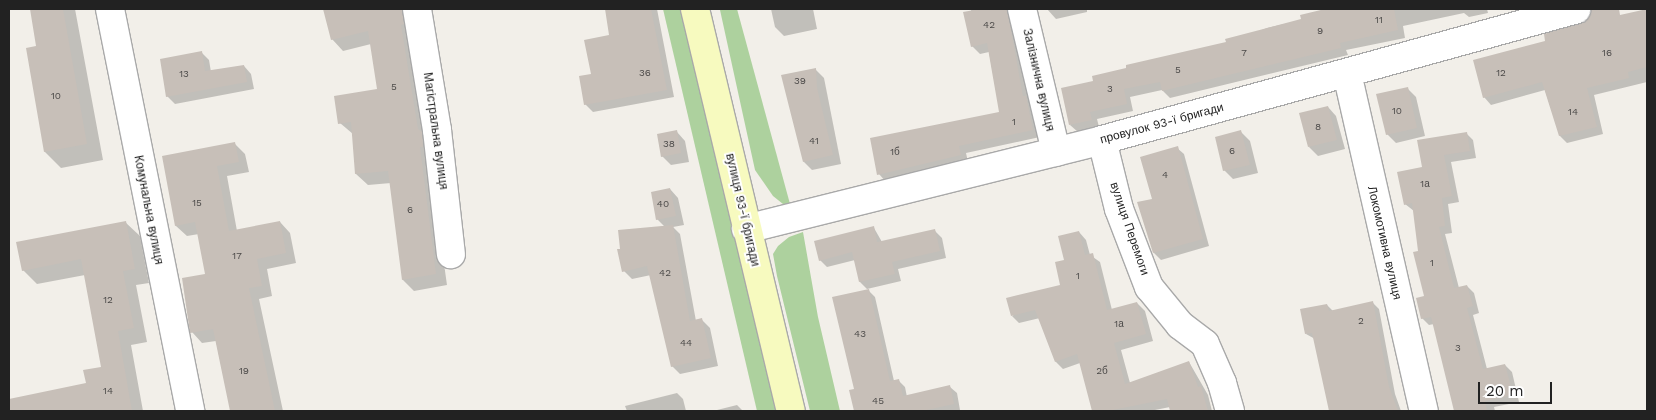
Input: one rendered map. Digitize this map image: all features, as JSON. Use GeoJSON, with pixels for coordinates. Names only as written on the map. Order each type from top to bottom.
{"type":"FeatureCollection","features":[{"type":"Feature","properties":{"kind":"main road","name":"вулиця 93-ї бригади"},"geometry":{"type":"LineString","coordinates":[[696,9],[746,229],[791,411]]}},
{"type":"Feature","properties":{"kind":"street","name":"Комунальна вулиця"},"geometry":{"type":"LineString","coordinates":[[110,9],[190,411]]}},
{"type":"Feature","properties":{"kind":"street","name":"Магістральна вулиця"},"geometry":{"type":"LineString","coordinates":[[417,9],[437,130],[451,254]]}},
{"type":"Feature","properties":{"kind":"street","name":"Залізнична вулиця"},"geometry":{"type":"LineString","coordinates":[[1022,9],[1056,152]]}},
{"type":"Feature","properties":{"kind":"street","name":"провулок 93-ї бригади"},"geometry":{"type":"LineString","coordinates":[[746,229],[1102,140],[1347,74],[1576,9]]}},
{"type":"Feature","properties":{"kind":"street","name":"Локомотивна вулиця"},"geometry":{"type":"LineString","coordinates":[[1347,74],[1424,411]]}},
{"type":"Feature","properties":{"kind":"street","name":"вулиця Перемоги"},"geometry":{"type":"LineString","coordinates":[[1102,140],[1120,209],[1149,287],[1180,325],[1205,344],[1222,383],[1230,411]]}},
{"type":"Feature","properties":{"kind":"green space"},"geometry":{"type":"Polygon","coordinates":[[[663,9],[688,9],[780,411],[757,411],[663,9]]]}},
{"type":"Feature","properties":{"kind":"green space"},"geometry":{"type":"Polygon","coordinates":[[[737,9],[790,204],[783,204],[773,196],[755,170],[720,10],[737,9]]]}},
{"type":"Feature","properties":{"kind":"green space"},"geometry":{"type":"Polygon","coordinates":[[[803,232],[818,317],[840,411],[810,411],[777,276],[773,254],[778,246],[789,237],[803,232]]]}},
{"type":"Feature","properties":{"kind":"building"},"geometry":{"type":"Polygon","coordinates":[[[30,9],[63,9],[87,144],[44,152],[26,48],[36,46],[30,9]]]}},
{"type":"Feature","properties":{"kind":"building"},"geometry":{"type":"Polygon","coordinates":[[[323,9],[402,9],[404,24],[401,25],[418,129],[422,132],[423,147],[420,147],[436,274],[402,280],[388,171],[355,174],[351,122],[338,124],[334,96],[377,89],[368,31],[331,40],[323,9]]]}},
{"type":"Feature","properties":{"kind":"building"},"geometry":{"type":"Polygon","coordinates":[[[605,9],[651,9],[667,90],[584,105],[579,76],[591,74],[584,40],[609,35],[605,9]]]}},
{"type":"Feature","properties":{"kind":"building"},"geometry":{"type":"Polygon","coordinates":[[[980,9],[1007,9],[1023,96],[1026,96],[1033,130],[959,146],[961,155],[877,175],[870,138],[999,112],[987,43],[971,47],[963,12],[980,9]]]}},
{"type":"Feature","properties":{"kind":"building"},"geometry":{"type":"Polygon","coordinates":[[[1325,9],[1394,9],[1398,30],[1340,43],[1341,48],[1162,91],[1160,82],[1124,89],[1127,104],[1090,112],[1092,120],[1069,125],[1061,88],[1093,81],[1092,76],[1126,68],[1126,65],[1226,42],[1225,39],[1301,19],[1300,15],[1325,9]]]}},
{"type":"Feature","properties":{"kind":"building"},"geometry":{"type":"Polygon","coordinates":[[[1591,9],[1619,9],[1620,15],[1647,9],[1647,67],[1628,72],[1629,78],[1587,88],[1597,127],[1559,136],[1542,82],[1483,98],[1473,60],[1545,41],[1544,34],[1587,20],[1591,9]]]}},
{"type":"Feature","properties":{"kind":"building"},"geometry":{"type":"Polygon","coordinates":[[[202,51],[205,71],[244,65],[247,82],[166,97],[160,59],[202,51]]]}},
{"type":"Feature","properties":{"kind":"building"},"geometry":{"type":"Polygon","coordinates":[[[816,68],[817,88],[833,155],[803,162],[781,75],[816,68]]]}},
{"type":"Feature","properties":{"kind":"building"},"geometry":{"type":"Polygon","coordinates":[[[1408,87],[1417,128],[1386,135],[1376,94],[1408,87]]]}},
{"type":"Feature","properties":{"kind":"building"},"geometry":{"type":"Polygon","coordinates":[[[1328,106],[1337,140],[1308,147],[1299,113],[1328,106]]]}},
{"type":"Feature","properties":{"kind":"building"},"geometry":{"type":"Polygon","coordinates":[[[677,130],[681,153],[661,157],[657,134],[677,130]]]}},
{"type":"Feature","properties":{"kind":"building"},"geometry":{"type":"Polygon","coordinates":[[[1241,130],[1250,165],[1223,171],[1215,137],[1241,130]]]}},
{"type":"Feature","properties":{"kind":"building"},"geometry":{"type":"Polygon","coordinates":[[[1467,132],[1470,151],[1444,155],[1452,196],[1442,198],[1445,226],[1439,227],[1454,288],[1467,285],[1473,306],[1467,308],[1483,369],[1505,364],[1513,395],[1485,401],[1487,411],[1454,411],[1431,317],[1421,319],[1416,298],[1424,296],[1413,252],[1418,251],[1412,203],[1404,205],[1397,172],[1422,167],[1417,140],[1467,132]]]}},
{"type":"Feature","properties":{"kind":"building"},"geometry":{"type":"Polygon","coordinates":[[[235,142],[239,162],[217,166],[229,231],[280,221],[286,253],[257,259],[262,286],[249,288],[275,411],[230,411],[213,329],[190,333],[182,278],[205,274],[195,222],[175,226],[162,156],[235,142]]]}},
{"type":"Feature","properties":{"kind":"building"},"geometry":{"type":"Polygon","coordinates":[[[1178,146],[1203,239],[1153,253],[1137,202],[1152,199],[1140,157],[1178,146]]]}},
{"type":"Feature","properties":{"kind":"building"},"geometry":{"type":"Polygon","coordinates":[[[670,188],[676,216],[656,220],[651,192],[670,188]]]}},
{"type":"Feature","properties":{"kind":"building"},"geometry":{"type":"Polygon","coordinates":[[[126,221],[135,269],[123,271],[134,328],[118,331],[132,411],[9,411],[9,399],[86,383],[83,370],[101,367],[81,259],[22,271],[16,242],[126,221]]]}},
{"type":"Feature","properties":{"kind":"building"},"geometry":{"type":"Polygon","coordinates":[[[673,225],[690,321],[702,318],[711,358],[671,367],[647,266],[622,272],[617,249],[620,249],[618,230],[673,225]]]}},
{"type":"Feature","properties":{"kind":"building"},"geometry":{"type":"Polygon","coordinates":[[[874,226],[877,242],[935,229],[940,251],[892,262],[895,274],[859,282],[852,252],[819,261],[814,241],[874,226]]]}},
{"type":"Feature","properties":{"kind":"building"},"geometry":{"type":"Polygon","coordinates":[[[1079,231],[1085,255],[1093,253],[1107,310],[1137,302],[1146,334],[1114,343],[1125,384],[1189,361],[1198,387],[1201,386],[1208,411],[1170,411],[1167,399],[1108,411],[1092,411],[1077,354],[1055,362],[1035,310],[1011,316],[1006,298],[1060,285],[1055,262],[1064,260],[1058,236],[1079,231]]]}},
{"type":"Feature","properties":{"kind":"building"},"geometry":{"type":"Polygon","coordinates":[[[869,289],[890,381],[899,379],[903,396],[950,385],[954,404],[922,411],[854,411],[849,390],[854,389],[832,297],[869,289]]]}},
{"type":"Feature","properties":{"kind":"building"},"geometry":{"type":"Polygon","coordinates":[[[1373,301],[1389,387],[1398,411],[1329,411],[1312,333],[1305,334],[1300,309],[1327,304],[1329,311],[1373,301]]]}}]}
